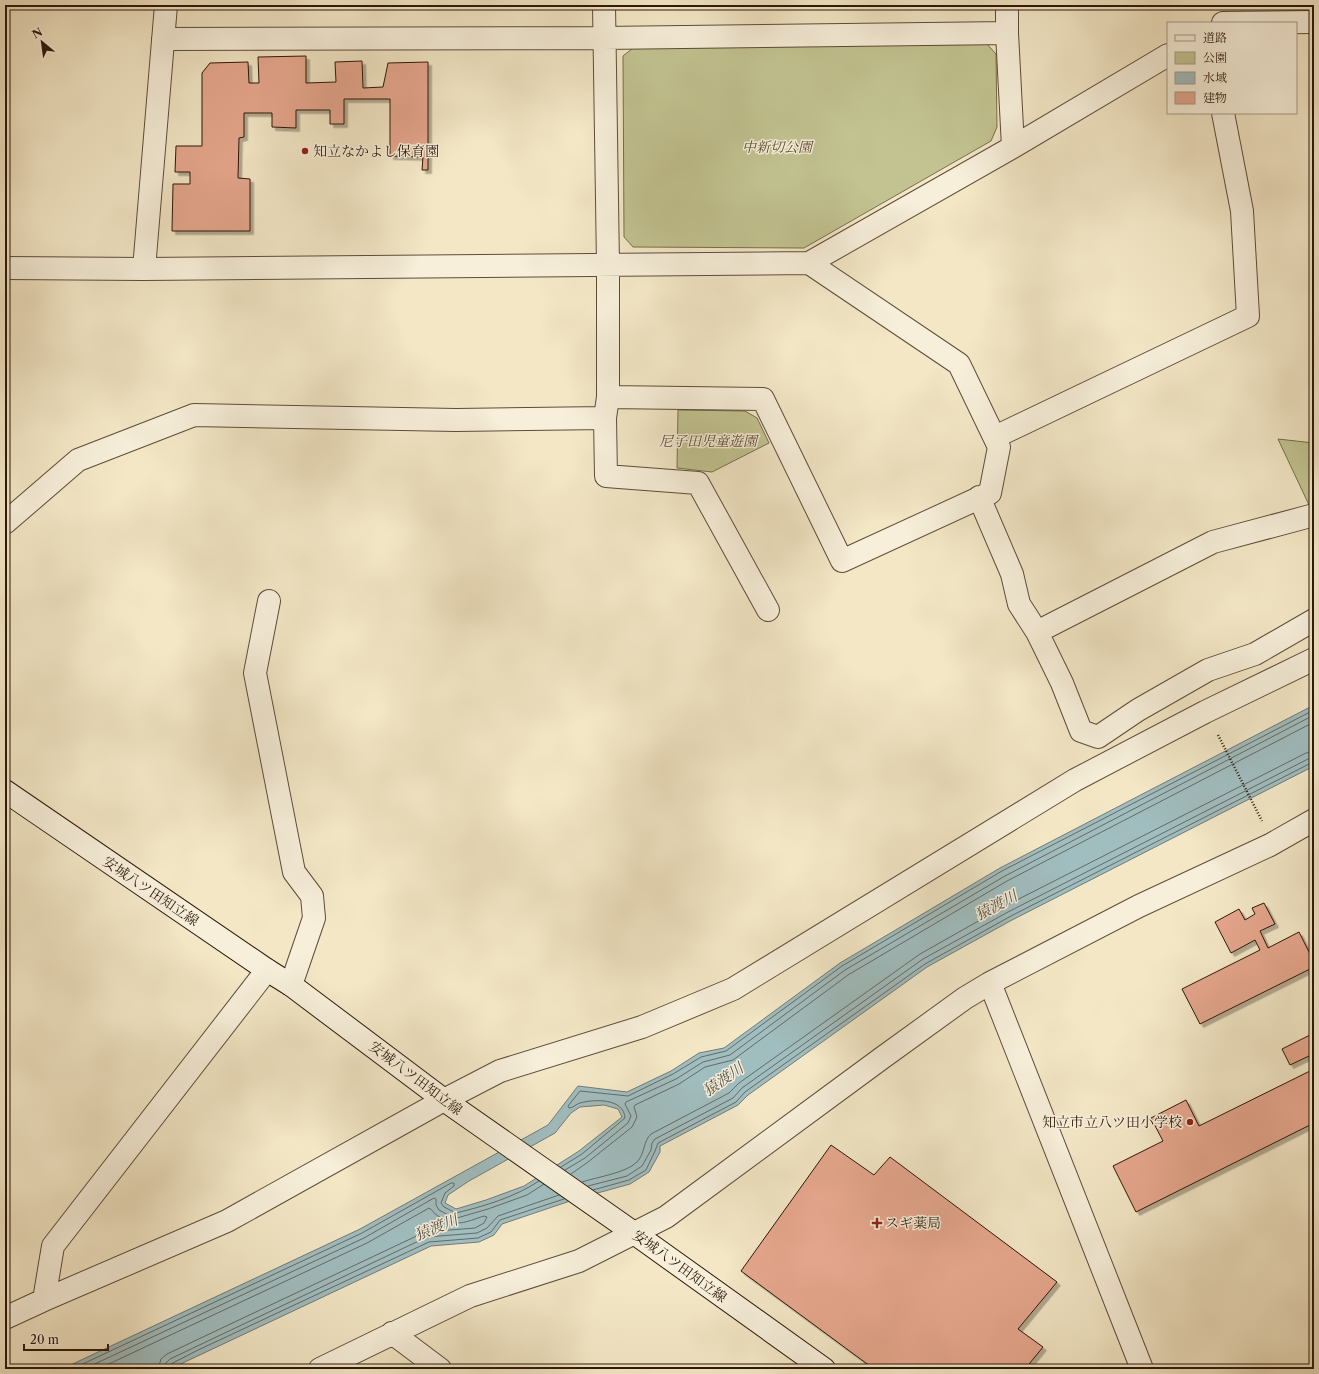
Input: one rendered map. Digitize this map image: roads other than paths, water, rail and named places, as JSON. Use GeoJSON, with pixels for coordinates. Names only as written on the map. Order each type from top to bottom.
{"type":"FeatureCollection","features":[{"type":"Feature","properties":{"kind":"street"},"geometry":{"type":"LineString","coordinates":[[144,269],[166,5]]}},
{"type":"Feature","properties":{"kind":"street"},"geometry":{"type":"LineString","coordinates":[[604,5],[603,38],[608,265],[606,476],[698,483],[768,610]]}},
{"type":"Feature","properties":{"kind":"street"},"geometry":{"type":"LineString","coordinates":[[1007,5],[1013,147]]}},
{"type":"Feature","properties":{"kind":"street"},"geometry":{"type":"LineString","coordinates":[[1224,18],[1314,22]]}},
{"type":"Feature","properties":{"kind":"street"},"geometry":{"type":"LineString","coordinates":[[163,39],[603,38],[1007,33]]}},
{"type":"Feature","properties":{"kind":"street"},"geometry":{"type":"LineString","coordinates":[[5,268],[144,269],[808,263],[1013,147],[1167,57]]}},
{"type":"Feature","properties":{"kind":"street"},"geometry":{"type":"LineString","coordinates":[[995,437],[1248,316],[1242,211],[1222,114]]}},
{"type":"Feature","properties":{"kind":"street"},"geometry":{"type":"LineString","coordinates":[[5,523],[78,460],[194,415],[456,420],[607,407],[763,399],[842,561],[990,493],[999,447],[958,364],[808,263]]}},
{"type":"Feature","properties":{"kind":"street"},"geometry":{"type":"LineString","coordinates":[[979,498],[1012,574],[1020,604],[1037,632],[1062,683],[1081,731],[1098,737],[1138,710],[1208,670],[1255,654],[1314,620]]}},
{"type":"Feature","properties":{"kind":"street"},"geometry":{"type":"LineString","coordinates":[[1037,632],[1213,542],[1314,515]]}},
{"type":"Feature","properties":{"kind":"street"},"geometry":{"type":"LineString","coordinates":[[269,601],[255,673],[294,872],[312,896],[314,918],[291,985]]}},
{"type":"Feature","properties":{"kind":"street"},"geometry":{"type":"LineString","coordinates":[[5,1318],[226,1221],[451,1105],[500,1071],[642,1027],[733,989],[1075,780],[1205,712],[1314,659]]}},
{"type":"Feature","properties":{"kind":"street","name":"安城八ツ田知立線"},"geometry":{"type":"LineString","coordinates":[[5,791],[291,985],[451,1105],[634,1233],[824,1369]]}},
{"type":"Feature","properties":{"kind":"street"},"geometry":{"type":"LineString","coordinates":[[320,1369],[470,1296],[579,1261],[666,1217],[965,998],[990,983],[1139,906],[1270,844],[1314,820]]}},
{"type":"Feature","properties":{"kind":"street"},"geometry":{"type":"LineString","coordinates":[[44,1300],[53,1246],[267,970]]}},
{"type":"Feature","properties":{"kind":"street"},"geometry":{"type":"LineString","coordinates":[[990,983],[1142,1369]]}},
{"type":"Feature","properties":{"kind":"street"},"geometry":{"type":"LineString","coordinates":[[392,1333],[440,1369]]}},
{"type":"Feature","properties":{"kind":"water","name":"猿渡川"},"geometry":{"type":"Polygon","coordinates":[[[1314,705],[1314,766],[1012,920],[927,967],[748,1095],[738,1105],[660,1146],[660,1152],[649,1172],[630,1184],[576,1199],[502,1224],[494,1235],[479,1242],[431,1246],[170,1369],[62,1369],[360,1229],[548,1125],[578,1086],[627,1092],[671,1071],[699,1053],[724,1048],[840,963],[1000,868],[1314,705]],[[604,1105],[580,1107],[571,1113],[555,1133],[469,1181],[448,1195],[445,1203],[456,1209],[524,1186],[579,1151],[622,1117],[618,1109],[604,1105]]]}},
{"type":"Feature","properties":{"kind":"place","name":"知立なかよし保育園"},"geometry":{"type":"Point","coordinates":[305,151]}},
{"type":"Feature","properties":{"kind":"place","name":"知立市立八ツ田小学校"},"geometry":{"type":"Point","coordinates":[1190,1122]}},
{"type":"Feature","properties":{"kind":"place","name":"スギ薬局"},"geometry":{"type":"Point","coordinates":[877,1223]}},
{"type":"Feature","properties":{"kind":"park label","name":"中新切公園"},"geometry":{"type":"Point","coordinates":[777,147]}},
{"type":"Feature","properties":{"kind":"park label","name":"尼子田児童遊園"},"geometry":{"type":"Point","coordinates":[708,441]}}]}
